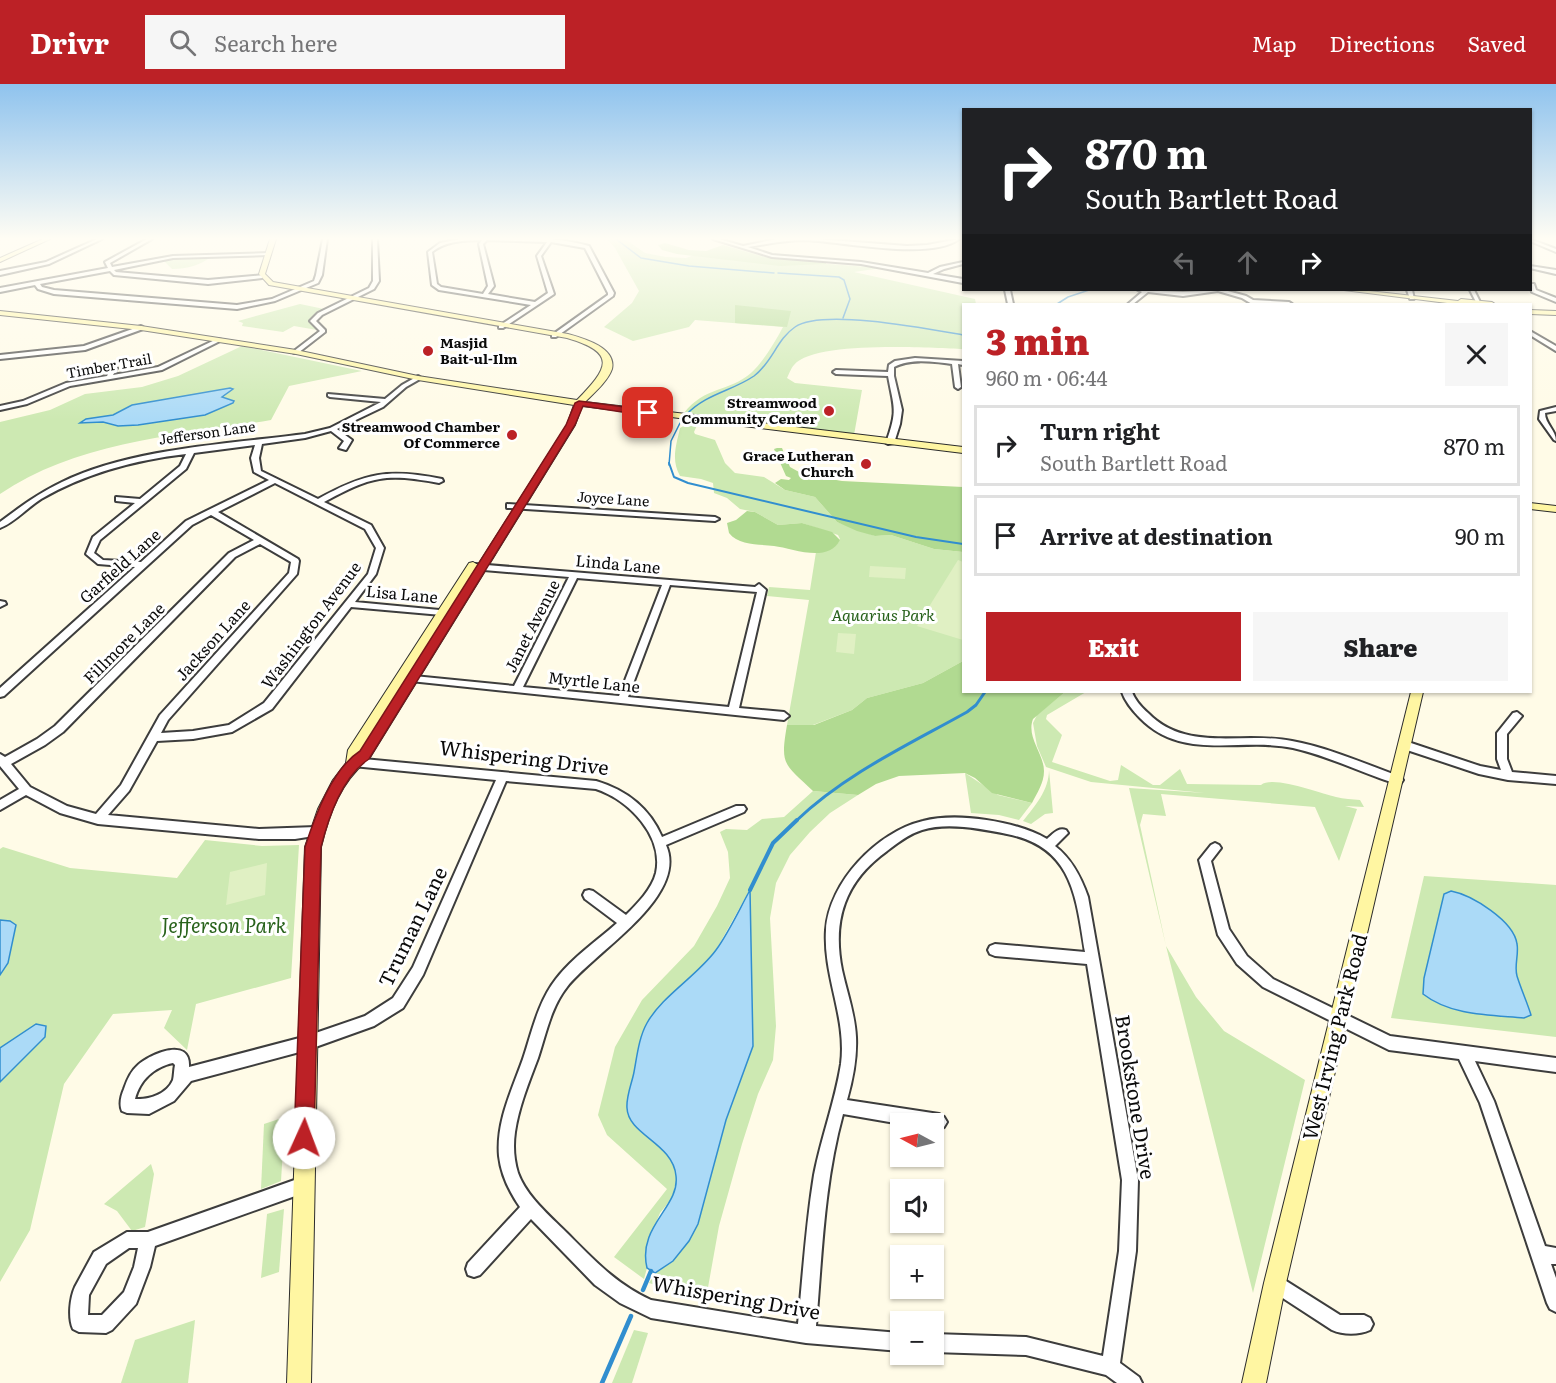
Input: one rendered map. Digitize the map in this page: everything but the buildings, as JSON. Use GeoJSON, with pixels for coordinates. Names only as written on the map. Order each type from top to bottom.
{"type":"FeatureCollection","features":[{"type":"Feature","properties":{"kind":"street"},"geometry":{"type":"LineString","coordinates":[[139,300],[222,307],[261,304],[273,300]]}},
{"type":"Feature","properties":{"kind":"street"},"geometry":{"type":"LineString","coordinates":[[296,352],[323,331],[313,321],[320,314],[349,300]]}},
{"type":"Feature","properties":{"kind":"street"},"geometry":{"type":"LineString","coordinates":[[298,1383],[306,1043],[313,847],[316,832],[331,798],[353,762],[353,754],[407,679],[515,506],[571,425],[576,403],[600,373],[602,362],[598,355],[588,347],[555,335],[354,300]]}},
{"type":"Feature","properties":{"kind":"street"},"geometry":{"type":"LineString","coordinates":[[508,300],[537,304]]}},
{"type":"Feature","properties":{"kind":"street"},"geometry":{"type":"LineString","coordinates":[[503,326],[543,300]]}},
{"type":"Feature","properties":{"kind":"street"},"geometry":{"type":"LineString","coordinates":[[555,335],[606,300]]}},
{"type":"Feature","properties":{"kind":"street"},"geometry":{"type":"LineString","coordinates":[[1443,300],[1462,303]]}},
{"type":"Feature","properties":{"kind":"street"},"geometry":{"type":"LineString","coordinates":[[1449,300],[1471,303]]}},
{"type":"Feature","properties":{"kind":"street"},"geometry":{"type":"LineString","coordinates":[[1532,310],[1556,312]]}},
{"type":"Feature","properties":{"kind":"street"},"geometry":{"type":"LineString","coordinates":[[0,313],[141,328],[296,352],[418,378],[576,403],[890,443],[962,450]]}},
{"type":"Feature","properties":{"kind":"street"},"geometry":{"type":"LineString","coordinates":[[0,357],[84,348],[141,328]]}},
{"type":"Feature","properties":{"kind":"street"},"geometry":{"type":"LineString","coordinates":[[1532,334],[1556,350]]}},
{"type":"Feature","properties":{"kind":"street","name":"Timber Trail"},"geometry":{"type":"LineString","coordinates":[[0,408],[25,403],[68,384],[160,369],[219,340]]}},
{"type":"Feature","properties":{"kind":"street"},"geometry":{"type":"LineString","coordinates":[[0,365],[11,356]]}},
{"type":"Feature","properties":{"kind":"street"},"geometry":{"type":"LineString","coordinates":[[890,443],[897,424],[898,407],[890,374],[891,366],[896,362],[959,363],[958,387]]}},
{"type":"Feature","properties":{"kind":"street"},"geometry":{"type":"LineString","coordinates":[[109,377],[114,368],[111,366]]}},
{"type":"Feature","properties":{"kind":"street"},"geometry":{"type":"LineString","coordinates":[[836,372],[890,374]]}},
{"type":"Feature","properties":{"kind":"street","name":"Jefferson Lane"},"geometry":{"type":"LineString","coordinates":[[0,526],[36,499],[86,475],[128,460],[305,436],[332,429],[369,413],[418,378]]}},
{"type":"Feature","properties":{"kind":"street"},"geometry":{"type":"LineString","coordinates":[[330,395],[388,401]]}},
{"type":"Feature","properties":{"kind":"street"},"geometry":{"type":"LineString","coordinates":[[1556,409],[1542,412],[1542,419],[1553,431],[1556,439]]}},
{"type":"Feature","properties":{"kind":"street"},"geometry":{"type":"LineString","coordinates":[[332,429],[348,440],[343,448]]}},
{"type":"Feature","properties":{"kind":"street","name":"Washington Avenue"},"geometry":{"type":"LineString","coordinates":[[154,737],[193,735],[232,728],[268,706],[372,574],[380,548],[368,527],[258,472],[255,467],[259,441]]}},
{"type":"Feature","properties":{"kind":"street"},"geometry":{"type":"LineString","coordinates":[[144,565],[101,562],[90,554],[96,540],[183,467],[191,451]]}},
{"type":"Feature","properties":{"kind":"street"},"geometry":{"type":"LineString","coordinates":[[318,502],[355,481],[376,474],[407,475],[440,482]]}},
{"type":"Feature","properties":{"kind":"street","name":"Garfield Lane"},"geometry":{"type":"LineString","coordinates":[[0,694],[189,524],[274,481]]}},
{"type":"Feature","properties":{"kind":"street"},"geometry":{"type":"LineString","coordinates":[[119,499],[142,501]]}},
{"type":"Feature","properties":{"kind":"street","name":"Joyce Lane"},"geometry":{"type":"LineString","coordinates":[[515,506],[715,519]]}},
{"type":"Feature","properties":{"kind":"street"},"geometry":{"type":"LineString","coordinates":[[1532,506],[1556,509]]}},
{"type":"Feature","properties":{"kind":"street","name":"Jackson Lane"},"geometry":{"type":"LineString","coordinates":[[98,819],[124,788],[164,718],[293,574],[295,561],[212,512]]}},
{"type":"Feature","properties":{"kind":"street","name":"Fillmore Lane"},"geometry":{"type":"LineString","coordinates":[[2,760],[41,742],[59,729],[232,555],[260,540]]}},
{"type":"Feature","properties":{"kind":"street","name":"Linda Lane"},"geometry":{"type":"LineString","coordinates":[[477,567],[667,584],[760,588],[733,711]]}},
{"type":"Feature","properties":{"kind":"street","name":"Janet Avenue"},"geometry":{"type":"LineString","coordinates":[[517,689],[574,575]]}},
{"type":"Feature","properties":{"kind":"street"},"geometry":{"type":"LineString","coordinates":[[622,700],[667,584]]}},
{"type":"Feature","properties":{"kind":"street","name":"Lisa Lane"},"geometry":{"type":"LineString","coordinates":[[349,604],[447,613]]}},
{"type":"Feature","properties":{"kind":"street","name":"Myrtle Lane"},"geometry":{"type":"LineString","coordinates":[[407,679],[784,716]]}},
{"type":"Feature","properties":{"kind":"street"},"geometry":{"type":"LineString","coordinates":[[1127,693],[1141,717],[1172,736],[1202,743],[1277,742],[1315,750],[1397,780]]}},
{"type":"Feature","properties":{"kind":"street","name":"West Irving Park Road"},"geometry":{"type":"LineString","coordinates":[[1254,1383],[1275,1283],[1417,693]]}},
{"type":"Feature","properties":{"kind":"street"},"geometry":{"type":"LineString","coordinates":[[1508,776],[1502,753],[1502,733],[1504,727],[1517,716]]}},
{"type":"Feature","properties":{"kind":"street"},"geometry":{"type":"LineString","coordinates":[[1405,745],[1479,770],[1508,776],[1556,780]]}},
{"type":"Feature","properties":{"kind":"street"},"geometry":{"type":"LineString","coordinates":[[2,760],[26,790],[64,810],[98,819],[268,835],[316,832]]}},
{"type":"Feature","properties":{"kind":"street","name":"Whispering Drive"},"geometry":{"type":"LineString","coordinates":[[353,762],[588,784],[618,792],[638,809],[661,842],[664,853],[662,876],[648,902],[562,981],[549,1004],[511,1114],[507,1160],[515,1184],[531,1207],[595,1273],[628,1299],[651,1308],[684,1316],[806,1334],[890,1341]]}},
{"type":"Feature","properties":{"kind":"street","name":"Truman Lane"},"geometry":{"type":"LineString","coordinates":[[180,1081],[187,1075],[306,1043],[369,1021],[398,1003],[418,971],[503,776]]}},
{"type":"Feature","properties":{"kind":"street"},"geometry":{"type":"LineString","coordinates":[[0,806],[26,790]]}},
{"type":"Feature","properties":{"kind":"street"},"geometry":{"type":"LineString","coordinates":[[661,842],[740,809]]}},
{"type":"Feature","properties":{"kind":"street","name":"Brookstone Drive"},"geometry":{"type":"LineString","coordinates":[[806,1334],[821,1184],[830,1133],[846,1081],[850,1050],[846,1005],[833,967],[831,944],[836,908],[848,878],[873,853],[904,833],[927,824],[981,825],[1013,830],[1054,850],[1079,886],[1130,1180],[1132,1217],[1129,1252],[1110,1367]]}},
{"type":"Feature","properties":{"kind":"street"},"geometry":{"type":"LineString","coordinates":[[1047,846],[1062,833]]}},
{"type":"Feature","properties":{"kind":"street"},"geometry":{"type":"LineString","coordinates":[[1215,848],[1205,860],[1223,931],[1242,960],[1268,983],[1389,1043],[1556,1065]]}},
{"type":"Feature","properties":{"kind":"street"},"geometry":{"type":"LineString","coordinates":[[589,895],[626,922]]}},
{"type":"Feature","properties":{"kind":"street"},"geometry":{"type":"LineString","coordinates":[[995,950],[1093,959]]}},
{"type":"Feature","properties":{"kind":"street"},"geometry":{"type":"LineString","coordinates":[[1464,1054],[1487,1101],[1548,1255],[1556,1303]]}},
{"type":"Feature","properties":{"kind":"street"},"geometry":{"type":"LineString","coordinates":[[839,1106],[890,1114]]}},
{"type":"Feature","properties":{"kind":"street"},"geometry":{"type":"LineString","coordinates":[[148,1240],[142,1267],[129,1298],[106,1324],[79,1323],[81,1293],[100,1258],[127,1240],[148,1240],[303,1185]]}},
{"type":"Feature","properties":{"kind":"street"},"geometry":{"type":"LineString","coordinates":[[474,1269],[531,1207]]}},
{"type":"Feature","properties":{"kind":"street"},"geometry":{"type":"LineString","coordinates":[[1275,1283],[1338,1324],[1364,1324]]}},
{"type":"Feature","properties":{"kind":"street"},"geometry":{"type":"LineString","coordinates":[[944,1343],[1026,1346],[1110,1367],[1134,1383]]}},
{"type":"Feature","properties":{"kind":"green space"},"geometry":{"type":"Polygon","coordinates":[[[634,300],[975,300],[976,303],[962,303],[962,349],[874,347],[848,349],[806,357],[794,365],[787,378],[795,383],[862,390],[854,435],[684,413],[700,398],[743,379],[751,373],[764,358],[783,327],[695,320],[689,327],[633,341],[604,327],[634,300]]]}},
{"type":"Feature","properties":{"kind":"green space"},"geometry":{"type":"Polygon","coordinates":[[[300,304],[324,309],[309,320],[317,330],[294,326],[283,332],[242,326],[243,323],[238,321],[300,304]]]}},
{"type":"Feature","properties":{"kind":"green space"},"geometry":{"type":"Polygon","coordinates":[[[735,305],[791,311],[787,327],[735,323],[735,305]]]}},
{"type":"Feature","properties":{"kind":"green space"},"geometry":{"type":"Polygon","coordinates":[[[242,346],[362,371],[289,386],[271,420],[166,436],[96,451],[30,476],[0,494],[0,422],[50,410],[85,394],[142,387],[178,376],[242,346]]]}},
{"type":"Feature","properties":{"kind":"green space","name":"Aquarius Park"},"geometry":{"type":"Polygon","coordinates":[[[689,423],[698,423],[695,434],[715,440],[725,463],[735,473],[764,477],[785,490],[815,497],[837,522],[875,536],[891,535],[934,549],[962,552],[962,662],[923,683],[867,698],[852,710],[813,725],[787,725],[809,600],[767,596],[769,587],[810,590],[816,552],[833,547],[840,539],[838,535],[802,523],[778,525],[755,512],[740,509],[727,498],[714,493],[713,483],[680,476],[675,459],[680,428],[689,423]]]}},
{"type":"Feature","properties":{"kind":"green space"},"geometry":{"type":"Polygon","coordinates":[[[782,448],[790,467],[819,477],[842,481],[962,487],[962,552],[934,549],[891,535],[875,536],[837,522],[815,497],[785,490],[775,483],[781,479],[791,478],[786,476],[774,449],[782,448]]]}},
{"type":"Feature","properties":{"kind":"green space"},"geometry":{"type":"Polygon","coordinates":[[[747,511],[755,512],[778,525],[802,523],[832,532],[840,540],[834,547],[819,553],[744,542],[729,533],[727,523],[736,520],[747,511]]]}},
{"type":"Feature","properties":{"kind":"green space"},"geometry":{"type":"Polygon","coordinates":[[[958,560],[962,562],[962,640],[917,626],[958,560]]]}},
{"type":"Feature","properties":{"kind":"green space"},"geometry":{"type":"Polygon","coordinates":[[[870,566],[906,568],[905,579],[869,577],[870,566]]]}},
{"type":"Feature","properties":{"kind":"green space"},"geometry":{"type":"Polygon","coordinates":[[[838,633],[856,634],[854,654],[836,652],[838,633]]]}},
{"type":"Feature","properties":{"kind":"green space"},"geometry":{"type":"Polygon","coordinates":[[[962,662],[962,693],[1064,693],[1033,719],[1031,726],[1033,739],[1041,758],[1044,775],[1032,803],[992,793],[975,778],[965,773],[899,776],[876,784],[858,795],[813,791],[786,763],[784,749],[787,725],[814,725],[852,710],[867,698],[923,683],[962,662]]]}},
{"type":"Feature","properties":{"kind":"green space"},"geometry":{"type":"Polygon","coordinates":[[[1064,693],[1084,693],[1047,715],[1046,719],[1062,735],[1052,762],[1110,781],[1118,780],[1121,765],[1153,785],[1160,785],[1180,769],[1187,784],[1261,785],[1276,782],[1339,798],[1360,800],[1364,807],[1345,806],[1357,809],[1339,861],[1315,807],[1161,794],[1166,816],[1143,814],[1140,825],[1166,946],[1129,788],[1205,793],[1091,782],[1046,767],[1037,746],[1033,723],[1037,715],[1064,693]]]}},
{"type":"Feature","properties":{"kind":"green space"},"geometry":{"type":"Polygon","coordinates":[[[1049,770],[1053,813],[1045,814],[1031,824],[1023,821],[1044,791],[1049,770]]]}},
{"type":"Feature","properties":{"kind":"green space"},"geometry":{"type":"Polygon","coordinates":[[[965,773],[998,795],[1032,803],[1019,820],[999,815],[971,813],[965,773]]]}},
{"type":"Feature","properties":{"kind":"green space"},"geometry":{"type":"Polygon","coordinates":[[[813,791],[858,795],[830,813],[810,832],[790,855],[776,883],[770,918],[776,1026],[773,1060],[758,1094],[742,1144],[719,1226],[707,1293],[668,1289],[649,1283],[655,1273],[673,1261],[689,1241],[726,1120],[753,1046],[749,891],[716,950],[641,1040],[627,1108],[631,1121],[660,1145],[675,1167],[677,1177],[672,1198],[660,1213],[647,1244],[645,1257],[647,1268],[644,1279],[614,1257],[667,1189],[607,1135],[598,1115],[615,1047],[642,1000],[694,946],[717,906],[730,878],[728,852],[720,832],[726,829],[747,830],[762,819],[784,817],[813,791]]]}},
{"type":"Feature","properties":{"kind":"green space","name":"Jefferson Park"},"geometry":{"type":"Polygon","coordinates":[[[205,840],[262,846],[299,845],[291,978],[196,1004],[187,1050],[164,1028],[172,1010],[113,1014],[64,1084],[30,1230],[0,1282],[0,849],[3,847],[70,868],[177,878],[205,840]]]}},
{"type":"Feature","properties":{"kind":"green space"},"geometry":{"type":"Polygon","coordinates":[[[267,863],[265,895],[226,905],[230,872],[267,863]]]}},
{"type":"Feature","properties":{"kind":"green space"},"geometry":{"type":"Polygon","coordinates":[[[1424,876],[1556,885],[1556,1037],[1391,1018],[1424,876]]]}},
{"type":"Feature","properties":{"kind":"green space"},"geometry":{"type":"Polygon","coordinates":[[[1166,946],[1196,997],[1224,1031],[1305,1080],[1253,1293],[1166,946]]]}},
{"type":"Feature","properties":{"kind":"green space"},"geometry":{"type":"Polygon","coordinates":[[[285,1117],[281,1181],[261,1189],[264,1124],[285,1117]]]}},
{"type":"Feature","properties":{"kind":"green space"},"geometry":{"type":"Polygon","coordinates":[[[151,1164],[154,1174],[145,1227],[132,1231],[117,1211],[104,1204],[151,1164]]]}},
{"type":"Feature","properties":{"kind":"green space"},"geometry":{"type":"Polygon","coordinates":[[[284,1209],[279,1272],[261,1278],[267,1214],[284,1209]]]}},
{"type":"Feature","properties":{"kind":"green space"},"geometry":{"type":"Polygon","coordinates":[[[195,1320],[188,1383],[121,1383],[135,1340],[195,1320]]]}},
{"type":"Feature","properties":{"kind":"green space"},"geometry":{"type":"Polygon","coordinates":[[[634,1330],[648,1333],[632,1383],[612,1383],[634,1330]]]}},
{"type":"Feature","properties":{"kind":"water"},"geometry":{"type":"Polygon","coordinates":[[[233,389],[222,397],[234,401],[233,403],[205,415],[138,425],[80,423],[86,419],[113,415],[132,405],[233,389]]]}},
{"type":"Feature","properties":{"kind":"water"},"geometry":{"type":"Polygon","coordinates":[[[750,890],[753,1046],[726,1120],[698,1224],[689,1241],[673,1261],[655,1273],[647,1268],[648,1240],[672,1198],[676,1176],[667,1155],[642,1133],[629,1117],[627,1099],[640,1040],[653,1013],[716,950],[750,890]]]}},
{"type":"Feature","properties":{"kind":"water"},"geometry":{"type":"Polygon","coordinates":[[[1451,891],[1460,893],[1491,910],[1514,935],[1517,944],[1517,976],[1531,1015],[1524,1018],[1472,1013],[1446,1007],[1423,994],[1424,978],[1444,894],[1451,891]]]}},
{"type":"Feature","properties":{"kind":"water"},"geometry":{"type":"Polygon","coordinates":[[[0,920],[10,921],[16,925],[8,963],[0,975],[0,920]]]}},
{"type":"Feature","properties":{"kind":"water"},"geometry":{"type":"Polygon","coordinates":[[[36,1024],[46,1026],[45,1037],[0,1082],[0,1048],[36,1024]]]}},
{"type":"Feature","properties":{"kind":"waterway"},"geometry":{"type":"LineString","coordinates":[[843,318],[850,300]]}},
{"type":"Feature","properties":{"kind":"waterway"},"geometry":{"type":"LineString","coordinates":[[1059,303],[1064,300]]}},
{"type":"Feature","properties":{"kind":"waterway"},"geometry":{"type":"LineString","coordinates":[[687,414],[702,402],[754,376],[789,332],[809,322],[828,319],[876,322],[962,335]]}},
{"type":"Feature","properties":{"kind":"waterway"},"geometry":{"type":"LineString","coordinates":[[669,463],[671,441],[681,421]]}},
{"type":"Feature","properties":{"kind":"waterway"},"geometry":{"type":"LineString","coordinates":[[669,463],[674,477],[688,483],[916,537],[962,544]]}},
{"type":"Feature","properties":{"kind":"waterway"},"geometry":{"type":"LineString","coordinates":[[796,821],[815,804],[856,775],[967,712],[976,705],[984,693]]}},
{"type":"Feature","properties":{"kind":"waterway"},"geometry":{"type":"LineString","coordinates":[[750,890],[773,843],[797,820]]}},
{"type":"Feature","properties":{"kind":"waterway"},"geometry":{"type":"LineString","coordinates":[[643,1290],[651,1271]]}},
{"type":"Feature","properties":{"kind":"waterway"},"geometry":{"type":"LineString","coordinates":[[602,1383],[631,1316]]}},
{"type":"Feature","properties":{"kind":"place","name":"Masjid Bait-ul-Ilm"},"geometry":{"type":"Point","coordinates":[428,351]}},
{"type":"Feature","properties":{"kind":"place","name":"Streamwood Community Center"},"geometry":{"type":"Point","coordinates":[829,411]}},
{"type":"Feature","properties":{"kind":"place","name":"Streamwood Chamber Of Commerce"},"geometry":{"type":"Point","coordinates":[512,435]}},
{"type":"Feature","properties":{"kind":"place","name":"Grace Lutheran Church"},"geometry":{"type":"Point","coordinates":[866,464]}},
{"type":"Feature","properties":{"kind":"route"},"geometry":{"type":"LineString","coordinates":[[304,1138],[313,847],[323,814],[353,762],[364,755],[571,425],[579,403],[648,413]]}}]}
